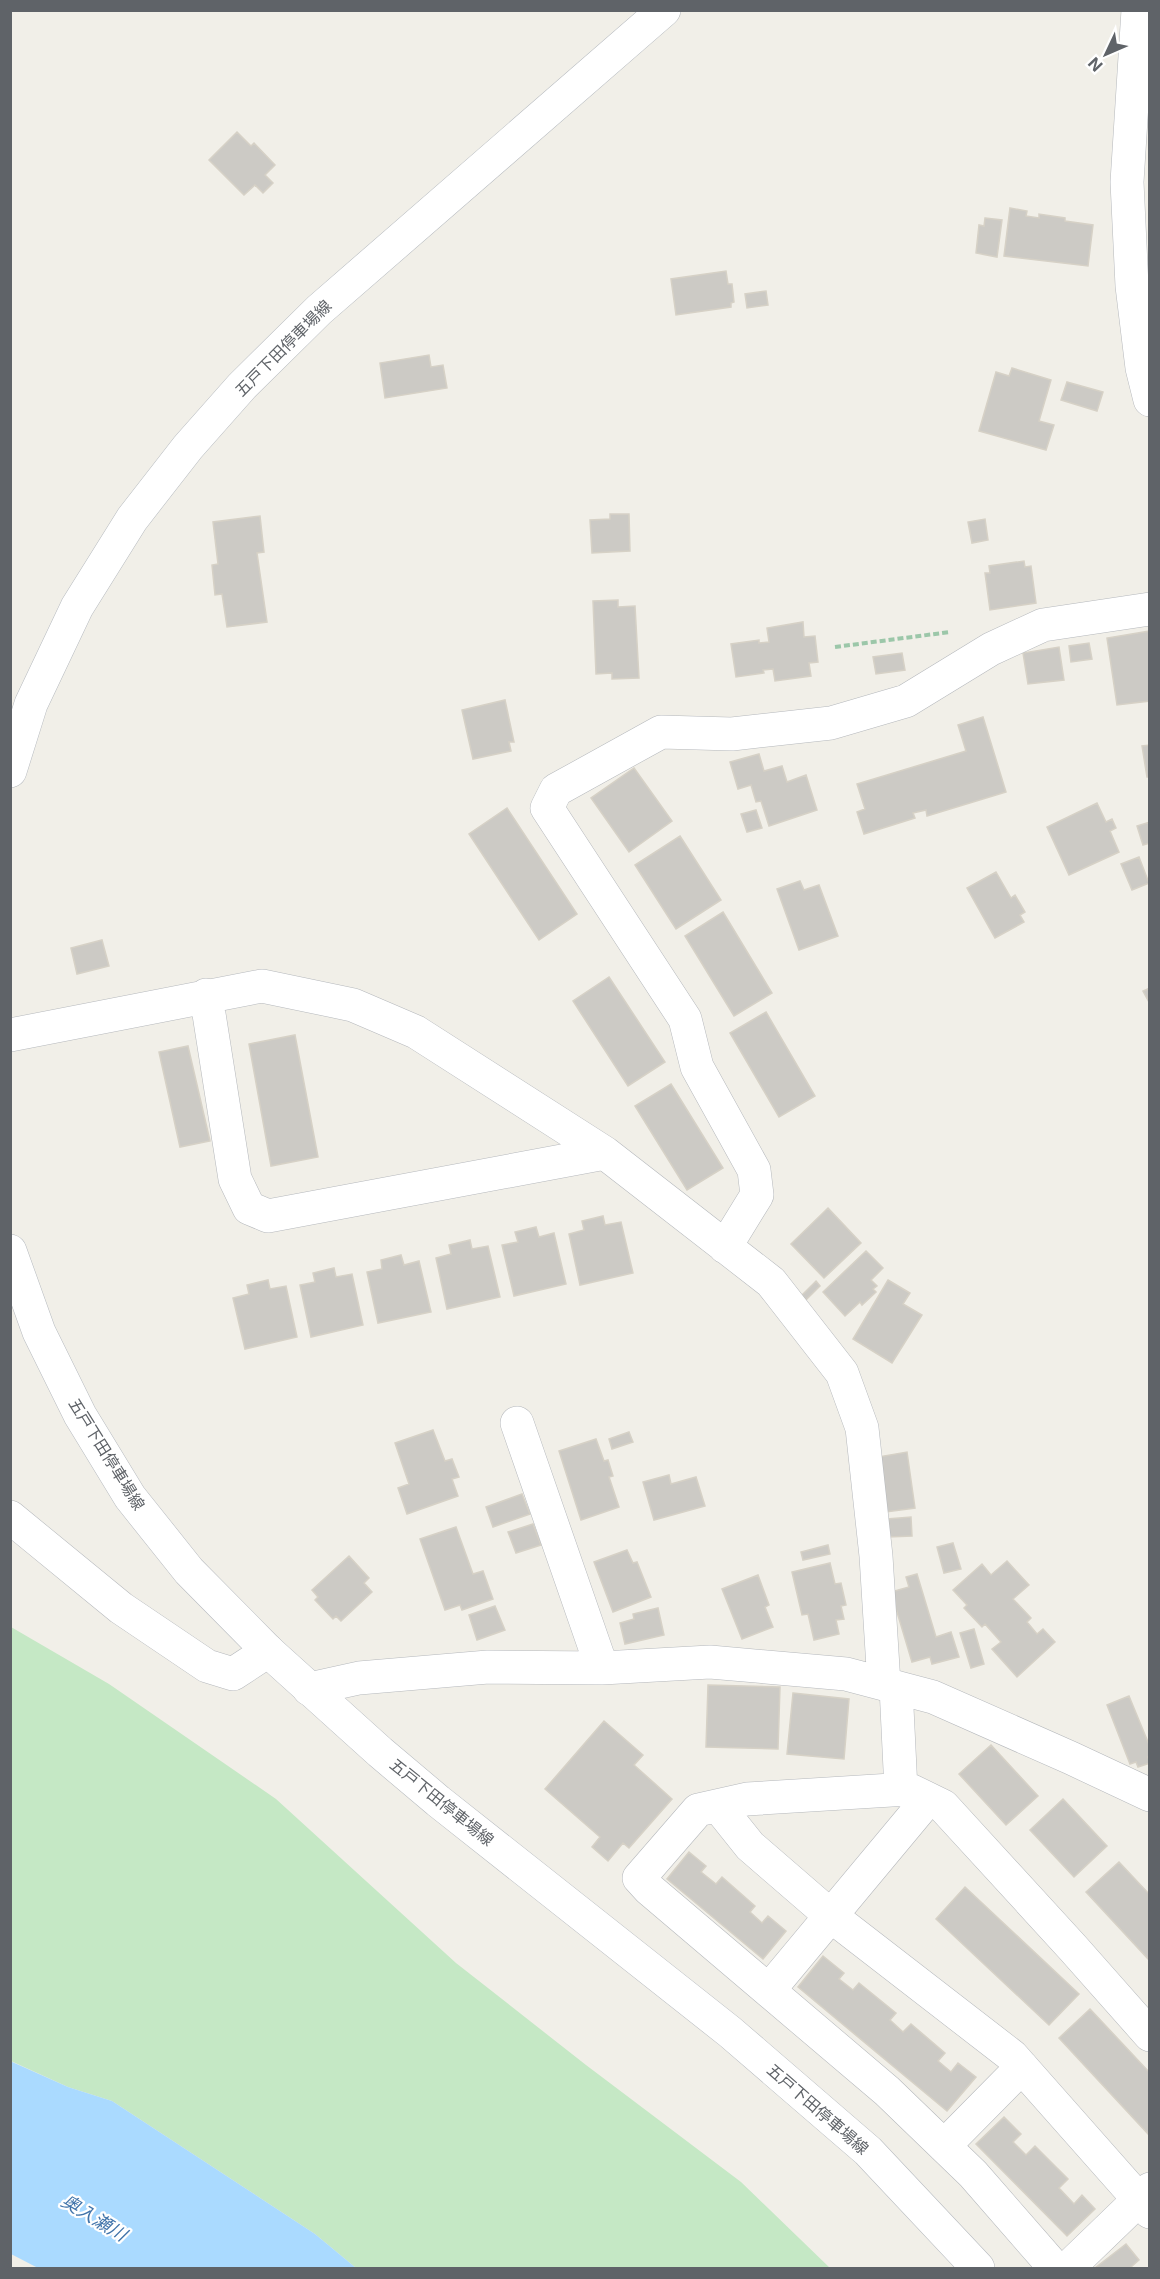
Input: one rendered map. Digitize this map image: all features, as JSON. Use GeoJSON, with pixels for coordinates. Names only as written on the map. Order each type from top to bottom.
{"type":"FeatureCollection","features":[{"type":"Feature","properties":{"kind":"street","name":"五戸下田停車場線"},"geometry":{"type":"LineString","coordinates":[[10,771],[31,704],[77,607],[132,519],[188,447],[242,386],[319,310],[664,10]]}},
{"type":"Feature","properties":{"kind":"street"},"geometry":{"type":"LineString","coordinates":[[1138,10],[1127,182],[1132,286],[1142,368],[1149,399]]}},
{"type":"Feature","properties":{"kind":"street"},"geometry":{"type":"LineString","coordinates":[[725,1247],[757,1195],[754,1170],[697,1067],[685,1019],[547,808],[556,790],[661,732],[732,734],[831,723],[906,701],[991,649],[1043,625],[1149,609]]}},
{"type":"Feature","properties":{"kind":"street"},"geometry":{"type":"LineString","coordinates":[[10,1035],[262,986],[353,1005],[416,1032],[605,1153],[771,1282],[842,1373],[862,1428],[890,1685],[914,1794],[831,1916],[769,1990]]}},
{"type":"Feature","properties":{"kind":"street"},"geometry":{"type":"LineString","coordinates":[[206,996],[235,1179],[249,1208],[268,1216],[605,1153]]}},
{"type":"Feature","properties":{"kind":"street","name":"五戸下田停車場線"},"geometry":{"type":"LineString","coordinates":[[10,1251],[39,1332],[80,1415],[130,1497],[189,1571],[309,1689],[438,1801],[730,2032],[859,2144],[978,2268]]}},
{"type":"Feature","properties":{"kind":"street"},"geometry":{"type":"LineString","coordinates":[[517,1423],[603,1668]]}},
{"type":"Feature","properties":{"kind":"street"},"geometry":{"type":"LineString","coordinates":[[10,1517],[120,1608],[207,1666],[233,1674],[268,1651]]}},
{"type":"Feature","properties":{"kind":"street"},"geometry":{"type":"LineString","coordinates":[[309,1689],[359,1678],[488,1667],[603,1668],[711,1662],[846,1674],[933,1697],[1149,1795]]}},
{"type":"Feature","properties":{"kind":"street"},"geometry":{"type":"LineString","coordinates":[[1055,2268],[973,2174],[887,2091],[649,1889],[639,1878],[698,1810],[747,1799],[914,1794],[943,1806],[1149,2035]]}},
{"type":"Feature","properties":{"kind":"street"},"geometry":{"type":"LineString","coordinates":[[718,1806],[750,1845],[831,1916],[1012,2056],[1146,2200],[1068,2268]]}},
{"type":"Feature","properties":{"kind":"street"},"geometry":{"type":"LineString","coordinates":[[944,2146],[1022,2067]]}},
{"type":"Feature","properties":{"kind":"path"},"geometry":{"type":"LineString","coordinates":[[835,647],[958,631]]}},
{"type":"Feature","properties":{"kind":"green space"},"geometry":{"type":"Polygon","coordinates":[[[11,1627],[109,1684],[276,1799],[456,1963],[741,2182],[830,2268],[356,2268],[315,2234],[112,2101],[68,2087],[11,2061],[11,1627]]]}},
{"type":"Feature","properties":{"kind":"water","name":"奥入瀬川"},"geometry":{"type":"Polygon","coordinates":[[[10,2061],[68,2087],[112,2101],[315,2234],[356,2268],[38,2268],[11,2254],[10,2061]]]}},
{"type":"Feature","properties":{"kind":"building"},"geometry":{"type":"Polygon","coordinates":[[[237,132],[251,146],[254,143],[275,165],[265,175],[273,183],[263,193],[255,185],[244,195],[209,160],[237,132]]]}},
{"type":"Feature","properties":{"kind":"building"},"geometry":{"type":"Polygon","coordinates":[[[1010,208],[1027,211],[1026,216],[1039,218],[1039,214],[1093,225],[1088,266],[1004,256],[1010,208]]]}},
{"type":"Feature","properties":{"kind":"building"},"geometry":{"type":"Polygon","coordinates":[[[985,218],[1002,220],[997,257],[976,253],[979,225],[984,226],[985,218]]]}},
{"type":"Feature","properties":{"kind":"building"},"geometry":{"type":"Polygon","coordinates":[[[726,271],[728,284],[732,284],[734,302],[731,303],[731,307],[676,315],[671,279],[726,271]]]}},
{"type":"Feature","properties":{"kind":"building"},"geometry":{"type":"Polygon","coordinates":[[[766,291],[768,305],[747,308],[745,294],[766,291]]]}},
{"type":"Feature","properties":{"kind":"building"},"geometry":{"type":"Polygon","coordinates":[[[429,355],[431,367],[443,365],[447,388],[385,398],[380,363],[429,355]]]}},
{"type":"Feature","properties":{"kind":"building"},"geometry":{"type":"Polygon","coordinates":[[[1012,368],[1051,380],[1039,421],[1054,425],[1046,450],[979,431],[996,372],[1009,376],[1012,368]]]}},
{"type":"Feature","properties":{"kind":"building"},"geometry":{"type":"Polygon","coordinates":[[[1067,382],[1103,392],[1097,411],[1061,400],[1067,382]]]}},
{"type":"Feature","properties":{"kind":"building"},"geometry":{"type":"Polygon","coordinates":[[[610,514],[629,514],[630,551],[592,553],[590,520],[610,519],[610,514]]]}},
{"type":"Feature","properties":{"kind":"building"},"geometry":{"type":"Polygon","coordinates":[[[260,516],[264,552],[257,553],[267,622],[227,627],[222,594],[215,595],[212,565],[218,564],[213,522],[260,516]]]}},
{"type":"Feature","properties":{"kind":"building"},"geometry":{"type":"Polygon","coordinates":[[[985,519],[988,540],[972,543],[968,522],[985,519]]]}},
{"type":"Feature","properties":{"kind":"building"},"geometry":{"type":"Polygon","coordinates":[[[1024,561],[1025,567],[1031,566],[1036,603],[990,610],[985,573],[990,573],[989,566],[1024,561]]]}},
{"type":"Feature","properties":{"kind":"building"},"geometry":{"type":"Polygon","coordinates":[[[618,600],[618,607],[635,606],[639,678],[612,679],[612,673],[596,674],[593,601],[618,600]]]}},
{"type":"Feature","properties":{"kind":"building"},"geometry":{"type":"Polygon","coordinates":[[[803,622],[804,637],[815,636],[818,662],[809,663],[811,676],[775,681],[773,669],[763,670],[764,673],[736,677],[731,644],[759,640],[759,643],[769,642],[767,628],[803,622]]]}},
{"type":"Feature","properties":{"kind":"building"},"geometry":{"type":"Polygon","coordinates":[[[1150,631],[1150,701],[1117,705],[1107,638],[1150,631]]]}},
{"type":"Feature","properties":{"kind":"building"},"geometry":{"type":"Polygon","coordinates":[[[1089,643],[1092,659],[1071,662],[1069,646],[1089,643]]]}},
{"type":"Feature","properties":{"kind":"building"},"geometry":{"type":"Polygon","coordinates":[[[1059,647],[1064,680],[1028,684],[1023,653],[1059,647]]]}},
{"type":"Feature","properties":{"kind":"building"},"geometry":{"type":"Polygon","coordinates":[[[902,653],[905,670],[876,674],[873,657],[902,653]]]}},
{"type":"Feature","properties":{"kind":"building"},"geometry":{"type":"Polygon","coordinates":[[[505,700],[514,742],[509,742],[511,751],[473,759],[462,710],[505,700]]]}},
{"type":"Feature","properties":{"kind":"building"},"geometry":{"type":"Polygon","coordinates":[[[983,717],[1006,792],[927,816],[926,810],[913,813],[915,818],[864,834],[857,812],[865,809],[857,784],[966,751],[958,725],[983,717]]]}},
{"type":"Feature","properties":{"kind":"building"},"geometry":{"type":"Polygon","coordinates":[[[1150,745],[1150,777],[1147,777],[1142,746],[1150,745]]]}},
{"type":"Feature","properties":{"kind":"building"},"geometry":{"type":"Polygon","coordinates":[[[759,754],[764,771],[782,766],[787,782],[806,775],[817,810],[769,826],[761,801],[756,802],[751,785],[738,789],[730,762],[759,754]]]}},
{"type":"Feature","properties":{"kind":"building"},"geometry":{"type":"Polygon","coordinates":[[[634,768],[672,821],[629,852],[591,798],[634,768]]]}},
{"type":"Feature","properties":{"kind":"building"},"geometry":{"type":"Polygon","coordinates":[[[1097,803],[1106,822],[1112,819],[1116,828],[1110,831],[1119,852],[1069,875],[1047,827],[1097,803]]]}},
{"type":"Feature","properties":{"kind":"building"},"geometry":{"type":"Polygon","coordinates":[[[507,808],[577,914],[539,940],[469,834],[507,808]]]}},
{"type":"Feature","properties":{"kind":"building"},"geometry":{"type":"Polygon","coordinates":[[[756,810],[762,828],[747,832],[741,814],[756,810]]]}},
{"type":"Feature","properties":{"kind":"building"},"geometry":{"type":"Polygon","coordinates":[[[1150,822],[1150,843],[1143,845],[1137,826],[1150,822]]]}},
{"type":"Feature","properties":{"kind":"building"},"geometry":{"type":"Polygon","coordinates":[[[680,836],[721,900],[676,929],[635,865],[680,836]]]}},
{"type":"Feature","properties":{"kind":"building"},"geometry":{"type":"Polygon","coordinates":[[[1139,857],[1149,883],[1132,890],[1121,864],[1139,857]]]}},
{"type":"Feature","properties":{"kind":"building"},"geometry":{"type":"Polygon","coordinates":[[[996,872],[1011,898],[1015,895],[1025,912],[1020,915],[1024,922],[995,938],[967,888],[996,872]]]}},
{"type":"Feature","properties":{"kind":"building"},"geometry":{"type":"Polygon","coordinates":[[[800,881],[804,890],[819,885],[838,936],[799,950],[777,889],[800,881]]]}},
{"type":"Feature","properties":{"kind":"building"},"geometry":{"type":"Polygon","coordinates":[[[723,912],[772,993],[734,1016],[685,936],[723,912]]]}},
{"type":"Feature","properties":{"kind":"building"},"geometry":{"type":"Polygon","coordinates":[[[102,940],[109,966],[77,974],[71,948],[102,940]]]}},
{"type":"Feature","properties":{"kind":"building"},"geometry":{"type":"Polygon","coordinates":[[[609,977],[665,1062],[628,1086],[573,1001],[609,977]]]}},
{"type":"Feature","properties":{"kind":"building"},"geometry":{"type":"Polygon","coordinates":[[[1150,988],[1150,1004],[1143,991],[1150,988]]]}},
{"type":"Feature","properties":{"kind":"building"},"geometry":{"type":"Polygon","coordinates":[[[766,1012],[815,1096],[779,1117],[730,1033],[766,1012]]]}},
{"type":"Feature","properties":{"kind":"building"},"geometry":{"type":"Polygon","coordinates":[[[295,1035],[318,1157],[271,1166],[249,1044],[295,1035]]]}},
{"type":"Feature","properties":{"kind":"building"},"geometry":{"type":"Polygon","coordinates":[[[188,1046],[210,1141],[180,1147],[159,1052],[188,1046]]]}},
{"type":"Feature","properties":{"kind":"building"},"geometry":{"type":"Polygon","coordinates":[[[671,1084],[723,1168],[687,1190],[635,1106],[671,1084]]]}},
{"type":"Feature","properties":{"kind":"building"},"geometry":{"type":"Polygon","coordinates":[[[828,1208],[861,1243],[824,1278],[791,1244],[828,1208]]]}},
{"type":"Feature","properties":{"kind":"building"},"geometry":{"type":"Polygon","coordinates":[[[603,1216],[605,1225],[621,1222],[633,1273],[580,1285],[569,1234],[584,1230],[582,1221],[603,1216]]]}},
{"type":"Feature","properties":{"kind":"building"},"geometry":{"type":"Polygon","coordinates":[[[536,1227],[539,1237],[554,1233],[566,1284],[514,1296],[502,1245],[518,1242],[515,1232],[536,1227]]]}},
{"type":"Feature","properties":{"kind":"building"},"geometry":{"type":"Polygon","coordinates":[[[470,1240],[472,1249],[488,1246],[500,1297],[447,1309],[436,1258],[451,1254],[449,1245],[470,1240]]]}},
{"type":"Feature","properties":{"kind":"building"},"geometry":{"type":"Polygon","coordinates":[[[866,1251],[883,1268],[871,1280],[877,1286],[873,1289],[876,1292],[862,1305],[860,1302],[845,1316],[823,1292],[866,1251]]]}},
{"type":"Feature","properties":{"kind":"building"},"geometry":{"type":"Polygon","coordinates":[[[401,1255],[404,1265],[419,1261],[431,1312],[378,1323],[367,1272],[382,1269],[381,1260],[401,1255]]]}},
{"type":"Feature","properties":{"kind":"building"},"geometry":{"type":"Polygon","coordinates":[[[334,1268],[336,1277],[352,1274],[363,1325],[311,1337],[300,1285],[315,1282],[313,1273],[334,1268]]]}},
{"type":"Feature","properties":{"kind":"building"},"geometry":{"type":"Polygon","coordinates":[[[268,1280],[270,1289],[286,1286],[297,1337],[245,1349],[233,1298],[249,1294],[247,1285],[268,1280]]]}},
{"type":"Feature","properties":{"kind":"building"},"geometry":{"type":"Polygon","coordinates":[[[888,1280],[910,1293],[903,1304],[922,1315],[892,1363],[853,1339],[888,1280]]]}},
{"type":"Feature","properties":{"kind":"building"},"geometry":{"type":"Polygon","coordinates":[[[816,1281],[820,1286],[806,1300],[802,1295],[816,1281]]]}},
{"type":"Feature","properties":{"kind":"building"},"geometry":{"type":"Polygon","coordinates":[[[433,1430],[445,1461],[452,1459],[459,1477],[452,1479],[458,1496],[407,1514],[398,1488],[409,1484],[395,1443],[433,1430]]]}},
{"type":"Feature","properties":{"kind":"building"},"geometry":{"type":"Polygon","coordinates":[[[629,1432],[633,1442],[612,1449],[609,1439],[629,1432]]]}},
{"type":"Feature","properties":{"kind":"building"},"geometry":{"type":"Polygon","coordinates":[[[596,1439],[604,1461],[608,1460],[613,1476],[609,1477],[619,1507],[581,1520],[559,1451],[596,1439]]]}},
{"type":"Feature","properties":{"kind":"building"},"geometry":{"type":"Polygon","coordinates":[[[907,1452],[915,1508],[886,1512],[878,1457],[907,1452]]]}},
{"type":"Feature","properties":{"kind":"building"},"geometry":{"type":"Polygon","coordinates":[[[669,1475],[671,1484],[696,1477],[705,1506],[654,1520],[643,1482],[669,1475]]]}},
{"type":"Feature","properties":{"kind":"building"},"geometry":{"type":"Polygon","coordinates":[[[522,1494],[530,1514],[493,1527],[486,1507],[522,1494]]]}},
{"type":"Feature","properties":{"kind":"building"},"geometry":{"type":"Polygon","coordinates":[[[911,1517],[912,1536],[888,1537],[887,1519],[911,1517]]]}},
{"type":"Feature","properties":{"kind":"building"},"geometry":{"type":"Polygon","coordinates":[[[533,1524],[541,1545],[516,1553],[508,1532],[533,1524]]]}},
{"type":"Feature","properties":{"kind":"building"},"geometry":{"type":"Polygon","coordinates":[[[456,1527],[473,1574],[483,1571],[493,1599],[462,1610],[460,1605],[445,1610],[420,1539],[456,1527]]]}},
{"type":"Feature","properties":{"kind":"building"},"geometry":{"type":"Polygon","coordinates":[[[953,1543],[961,1569],[944,1573],[937,1547],[953,1543]]]}},
{"type":"Feature","properties":{"kind":"building"},"geometry":{"type":"Polygon","coordinates":[[[828,1545],[830,1554],[803,1560],[801,1552],[828,1545]]]}},
{"type":"Feature","properties":{"kind":"building"},"geometry":{"type":"Polygon","coordinates":[[[627,1550],[633,1563],[637,1562],[651,1597],[613,1612],[594,1562],[627,1550]]]}},
{"type":"Feature","properties":{"kind":"building"},"geometry":{"type":"Polygon","coordinates":[[[349,1556],[369,1578],[364,1583],[372,1592],[341,1621],[336,1616],[333,1619],[315,1600],[318,1597],[312,1590],[349,1556]]]}},
{"type":"Feature","properties":{"kind":"building"},"geometry":{"type":"Polygon","coordinates":[[[1007,1561],[1029,1585],[1013,1599],[1031,1618],[1027,1622],[1037,1634],[1043,1629],[1055,1642],[1017,1677],[992,1649],[1001,1642],[985,1624],[982,1627],[964,1608],[967,1605],[953,1590],[982,1564],[991,1575],[1007,1561]]]}},
{"type":"Feature","properties":{"kind":"building"},"geometry":{"type":"Polygon","coordinates":[[[830,1563],[835,1584],[841,1583],[846,1605],[841,1606],[844,1619],[836,1620],[839,1634],[814,1640],[808,1614],[802,1615],[792,1572],[830,1563]]]}},
{"type":"Feature","properties":{"kind":"building"},"geometry":{"type":"Polygon","coordinates":[[[917,1574],[936,1637],[951,1632],[959,1657],[932,1664],[930,1657],[912,1662],[891,1592],[909,1587],[906,1577],[917,1574]]]}},
{"type":"Feature","properties":{"kind":"building"},"geometry":{"type":"Polygon","coordinates":[[[758,1575],[769,1605],[765,1607],[773,1627],[742,1639],[722,1589],[758,1575]]]}},
{"type":"Feature","properties":{"kind":"building"},"geometry":{"type":"Polygon","coordinates":[[[495,1606],[505,1630],[477,1640],[469,1615],[495,1606]]]}},
{"type":"Feature","properties":{"kind":"building"},"geometry":{"type":"Polygon","coordinates":[[[658,1608],[664,1635],[625,1644],[620,1623],[634,1619],[633,1614],[658,1608]]]}},
{"type":"Feature","properties":{"kind":"building"},"geometry":{"type":"Polygon","coordinates":[[[974,1629],[984,1664],[971,1668],[960,1633],[974,1629]]]}},
{"type":"Feature","properties":{"kind":"building"},"geometry":{"type":"Polygon","coordinates":[[[708,1685],[780,1687],[778,1749],[706,1747],[708,1685]]]}},
{"type":"Feature","properties":{"kind":"building"},"geometry":{"type":"Polygon","coordinates":[[[793,1693],[849,1699],[844,1759],[787,1754],[793,1693]]]}},
{"type":"Feature","properties":{"kind":"building"},"geometry":{"type":"Polygon","coordinates":[[[1129,1696],[1150,1747],[1148,1757],[1150,1763],[1138,1767],[1136,1762],[1130,1764],[1107,1705],[1129,1696]]]}},
{"type":"Feature","properties":{"kind":"building"},"geometry":{"type":"Polygon","coordinates":[[[604,1721],[643,1755],[634,1765],[672,1799],[629,1848],[623,1843],[608,1861],[592,1847],[600,1837],[545,1789],[604,1721]]]}},
{"type":"Feature","properties":{"kind":"building"},"geometry":{"type":"Polygon","coordinates":[[[991,1745],[1038,1796],[1006,1825],[959,1774],[991,1745]]]}},
{"type":"Feature","properties":{"kind":"building"},"geometry":{"type":"Polygon","coordinates":[[[1063,1799],[1107,1846],[1074,1877],[1030,1830],[1063,1799]]]}},
{"type":"Feature","properties":{"kind":"building"},"geometry":{"type":"Polygon","coordinates":[[[689,1852],[706,1866],[701,1872],[716,1884],[722,1877],[755,1906],[750,1912],[762,1923],[768,1916],[786,1931],[763,1959],[667,1879],[689,1852]]]}},
{"type":"Feature","properties":{"kind":"building"},"geometry":{"type":"Polygon","coordinates":[[[1119,1862],[1150,1895],[1150,1961],[1086,1892],[1119,1862]]]}},
{"type":"Feature","properties":{"kind":"building"},"geometry":{"type":"Polygon","coordinates":[[[965,1887],[1079,1994],[1049,2025],[936,1919],[965,1887]]]}},
{"type":"Feature","properties":{"kind":"building"},"geometry":{"type":"Polygon","coordinates":[[[823,1956],[844,1973],[839,1979],[853,1990],[859,1983],[896,2013],[890,2020],[903,2032],[911,2024],[945,2053],[938,2061],[951,2072],[958,2063],[976,2077],[947,2111],[798,1987],[823,1956]]]}},
{"type":"Feature","properties":{"kind":"building"},"geometry":{"type":"Polygon","coordinates":[[[1090,2009],[1150,2073],[1150,2136],[1059,2038],[1090,2009]]]}},
{"type":"Feature","properties":{"kind":"building"},"geometry":{"type":"Polygon","coordinates":[[[1004,2117],[1021,2134],[1013,2142],[1026,2155],[1035,2146],[1068,2179],[1059,2188],[1074,2204],[1082,2195],[1095,2209],[1067,2236],[976,2144],[1004,2117]]]}},
{"type":"Feature","properties":{"kind":"building"},"geometry":{"type":"Polygon","coordinates":[[[1126,2244],[1139,2260],[1132,2268],[1095,2268],[1126,2244]]]}}]}
